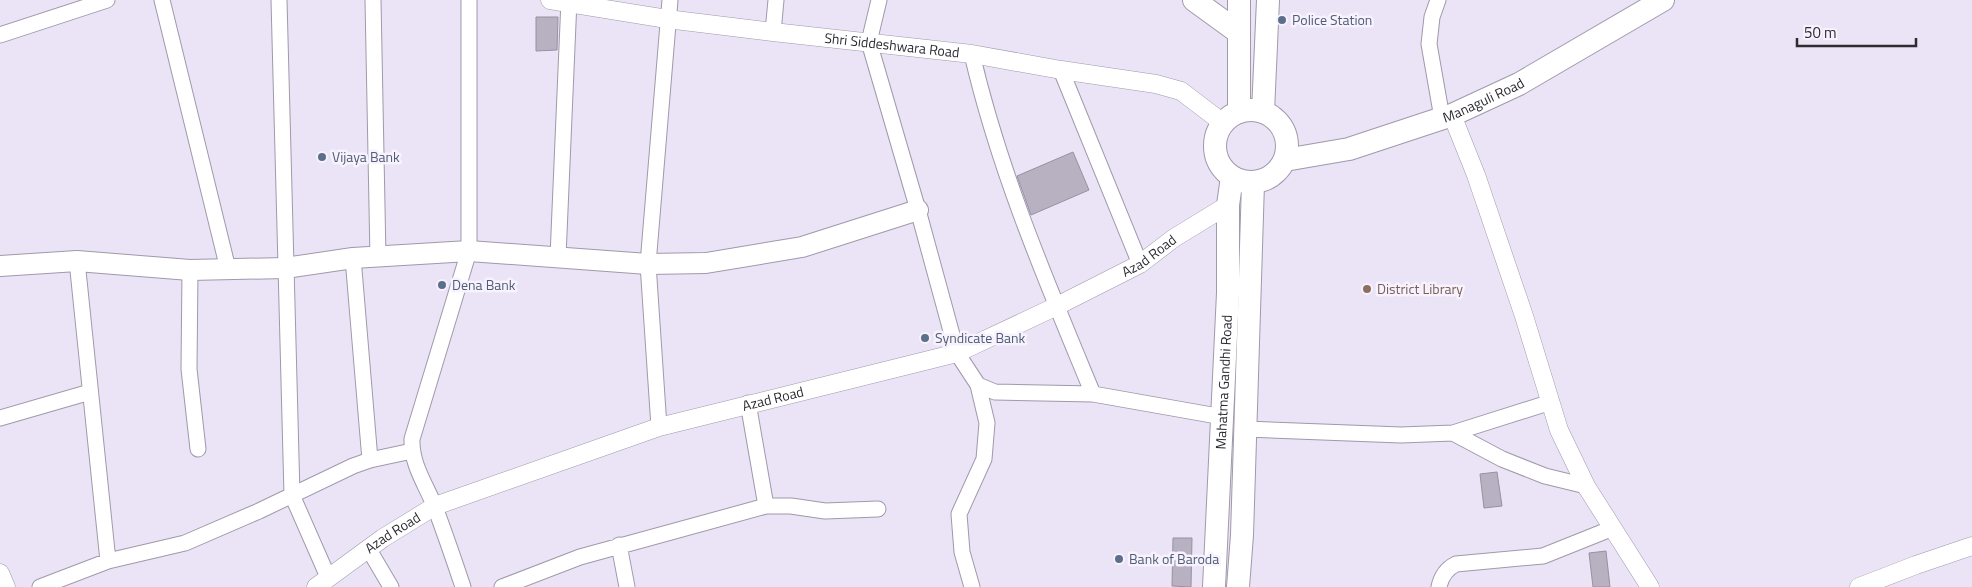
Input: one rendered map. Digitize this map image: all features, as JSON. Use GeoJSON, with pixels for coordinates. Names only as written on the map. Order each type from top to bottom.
{"type":"FeatureCollection","features":[{"type":"Feature","properties":{"kind":"main road"},"geometry":{"type":"LineString","coordinates":[[1194,0],[1238,32]]}},
{"type":"Feature","properties":{"kind":"main road"},"geometry":{"type":"LineString","coordinates":[[1231,118],[1240,0]]}},
{"type":"Feature","properties":{"kind":"main road"},"geometry":{"type":"LineString","coordinates":[[1263,112],[1268,0]]}},
{"type":"Feature","properties":{"kind":"main road","name":"Managuli Road"},"geometry":{"type":"LineString","coordinates":[[1285,160],[1349,149],[1447,116],[1519,84],[1663,0]]}},
{"type":"Feature","properties":{"kind":"main road"},"geometry":{"type":"LineString","coordinates":[[1248,110],[1263,112],[1275,119],[1284,131],[1288,145],[1285,160],[1277,171],[1266,179],[1242,180],[1224,170],[1218,162],[1215,152],[1218,132],[1231,118],[1248,110]]}},
{"type":"Feature","properties":{"kind":"main road","name":"Mahatma Gandhi Road"},"geometry":{"type":"LineString","coordinates":[[1214,587],[1228,293],[1228,205],[1242,180]]}},
{"type":"Feature","properties":{"kind":"main road","name":"Mahatma Gandhi Road"},"geometry":{"type":"LineString","coordinates":[[1238,587],[1242,535],[1245,429],[1242,180]]}},
{"type":"Feature","properties":{"kind":"main road"},"geometry":{"type":"LineString","coordinates":[[0,266],[77,261],[190,270],[285,268],[353,258],[378,258],[469,251],[648,264],[706,263],[802,247],[918,210]]}},
{"type":"Feature","properties":{"kind":"street"},"geometry":{"type":"LineString","coordinates":[[0,35],[107,0]]}},
{"type":"Feature","properties":{"kind":"street"},"geometry":{"type":"LineString","coordinates":[[162,0],[183,92],[228,269]]}},
{"type":"Feature","properties":{"kind":"street"},"geometry":{"type":"LineString","coordinates":[[280,0],[292,495],[322,582]]}},
{"type":"Feature","properties":{"kind":"street"},"geometry":{"type":"LineString","coordinates":[[373,0],[378,258]]}},
{"type":"Feature","properties":{"kind":"street"},"geometry":{"type":"LineString","coordinates":[[463,587],[435,506],[415,462],[412,451],[412,439],[469,251],[469,0]]}},
{"type":"Feature","properties":{"kind":"street","name":"Shri Siddeshwara Road"},"geometry":{"type":"LineString","coordinates":[[550,0],[568,1],[667,19],[972,54],[1060,70],[1156,84],[1181,91],[1231,118]]}},
{"type":"Feature","properties":{"kind":"street"},"geometry":{"type":"LineString","coordinates":[[659,427],[648,264],[670,0]]}},
{"type":"Feature","properties":{"kind":"street"},"geometry":{"type":"LineString","coordinates":[[773,32],[776,0]]}},
{"type":"Feature","properties":{"kind":"street"},"geometry":{"type":"LineString","coordinates":[[879,0],[869,42],[957,352],[978,385],[987,423],[984,458],[959,514],[962,552],[972,587]]}},
{"type":"Feature","properties":{"kind":"street"},"geometry":{"type":"LineString","coordinates":[[1438,0],[1432,16],[1429,44],[1447,116],[1479,184],[1524,316],[1559,430],[1586,486],[1650,587]]}},
{"type":"Feature","properties":{"kind":"street"},"geometry":{"type":"LineString","coordinates":[[558,257],[568,1]]}},
{"type":"Feature","properties":{"kind":"street"},"geometry":{"type":"LineString","coordinates":[[972,54],[982,99],[1009,180],[1093,394]]}},
{"type":"Feature","properties":{"kind":"street"},"geometry":{"type":"LineString","coordinates":[[1060,70],[1140,264]]}},
{"type":"Feature","properties":{"kind":"street","name":"Azad Road"},"geometry":{"type":"LineString","coordinates":[[322,582],[368,548],[435,506],[659,427],[748,403],[957,352],[1057,306],[1140,264],[1174,238],[1228,205]]}},
{"type":"Feature","properties":{"kind":"street"},"geometry":{"type":"LineString","coordinates":[[353,258],[370,460]]}},
{"type":"Feature","properties":{"kind":"street"},"geometry":{"type":"LineString","coordinates":[[77,261],[108,561]]}},
{"type":"Feature","properties":{"kind":"street"},"geometry":{"type":"LineString","coordinates":[[190,270],[189,369],[198,449]]}},
{"type":"Feature","properties":{"kind":"street"},"geometry":{"type":"LineString","coordinates":[[978,385],[995,392],[1093,394],[1223,417]]}},
{"type":"Feature","properties":{"kind":"street"},"geometry":{"type":"LineString","coordinates":[[0,418],[90,392]]}},
{"type":"Feature","properties":{"kind":"street"},"geometry":{"type":"LineString","coordinates":[[1245,429],[1401,436],[1453,433],[1551,402]]}},
{"type":"Feature","properties":{"kind":"street"},"geometry":{"type":"LineString","coordinates":[[748,403],[766,506]]}},
{"type":"Feature","properties":{"kind":"street"},"geometry":{"type":"LineString","coordinates":[[1453,433],[1502,459],[1545,476],[1586,486]]}},
{"type":"Feature","properties":{"kind":"street"},"geometry":{"type":"LineString","coordinates":[[40,587],[108,561],[185,542],[370,460],[412,451]]}},
{"type":"Feature","properties":{"kind":"street"},"geometry":{"type":"LineString","coordinates":[[502,587],[541,579],[580,557],[766,506],[791,506],[825,510],[878,509]]}},
{"type":"Feature","properties":{"kind":"street"},"geometry":{"type":"LineString","coordinates":[[1439,587],[1448,567],[1456,564],[1543,556],[1613,528]]}},
{"type":"Feature","properties":{"kind":"street"},"geometry":{"type":"LineString","coordinates":[[619,546],[627,587]]}},
{"type":"Feature","properties":{"kind":"street"},"geometry":{"type":"LineString","coordinates":[[1859,587],[1972,546]]}},
{"type":"Feature","properties":{"kind":"street"},"geometry":{"type":"LineString","coordinates":[[368,548],[391,587]]}},
{"type":"Feature","properties":{"kind":"street"},"geometry":{"type":"LineString","coordinates":[[0,573],[6,587]]}},
{"type":"Feature","properties":{"kind":"building"},"geometry":{"type":"Polygon","coordinates":[[[536,17],[558,17],[557,50],[536,51],[536,17]]]}},
{"type":"Feature","properties":{"kind":"building"},"geometry":{"type":"Polygon","coordinates":[[[1073,152],[1089,190],[1031,215],[1017,176],[1073,152]]]}},
{"type":"Feature","properties":{"kind":"building"},"geometry":{"type":"Polygon","coordinates":[[[1497,472],[1502,506],[1484,508],[1480,474],[1497,472]]]}},
{"type":"Feature","properties":{"kind":"building"},"geometry":{"type":"Polygon","coordinates":[[[1173,538],[1192,538],[1191,587],[1172,586],[1173,538]]]}},
{"type":"Feature","properties":{"kind":"building"},"geometry":{"type":"Polygon","coordinates":[[[1606,551],[1610,587],[1593,587],[1589,553],[1606,551]]]}},
{"type":"Feature","properties":{"kind":"place","name":"Police Station"},"geometry":{"type":"Point","coordinates":[1282,20]}},
{"type":"Feature","properties":{"kind":"place","name":"Vijaya Bank"},"geometry":{"type":"Point","coordinates":[322,157]}},
{"type":"Feature","properties":{"kind":"place","name":"Dena Bank"},"geometry":{"type":"Point","coordinates":[442,285]}},
{"type":"Feature","properties":{"kind":"place","name":"District Library"},"geometry":{"type":"Point","coordinates":[1367,289]}},
{"type":"Feature","properties":{"kind":"place","name":"Syndicate Bank"},"geometry":{"type":"Point","coordinates":[925,338]}},
{"type":"Feature","properties":{"kind":"place","name":"Bank of Baroda"},"geometry":{"type":"Point","coordinates":[1119,559]}}]}
